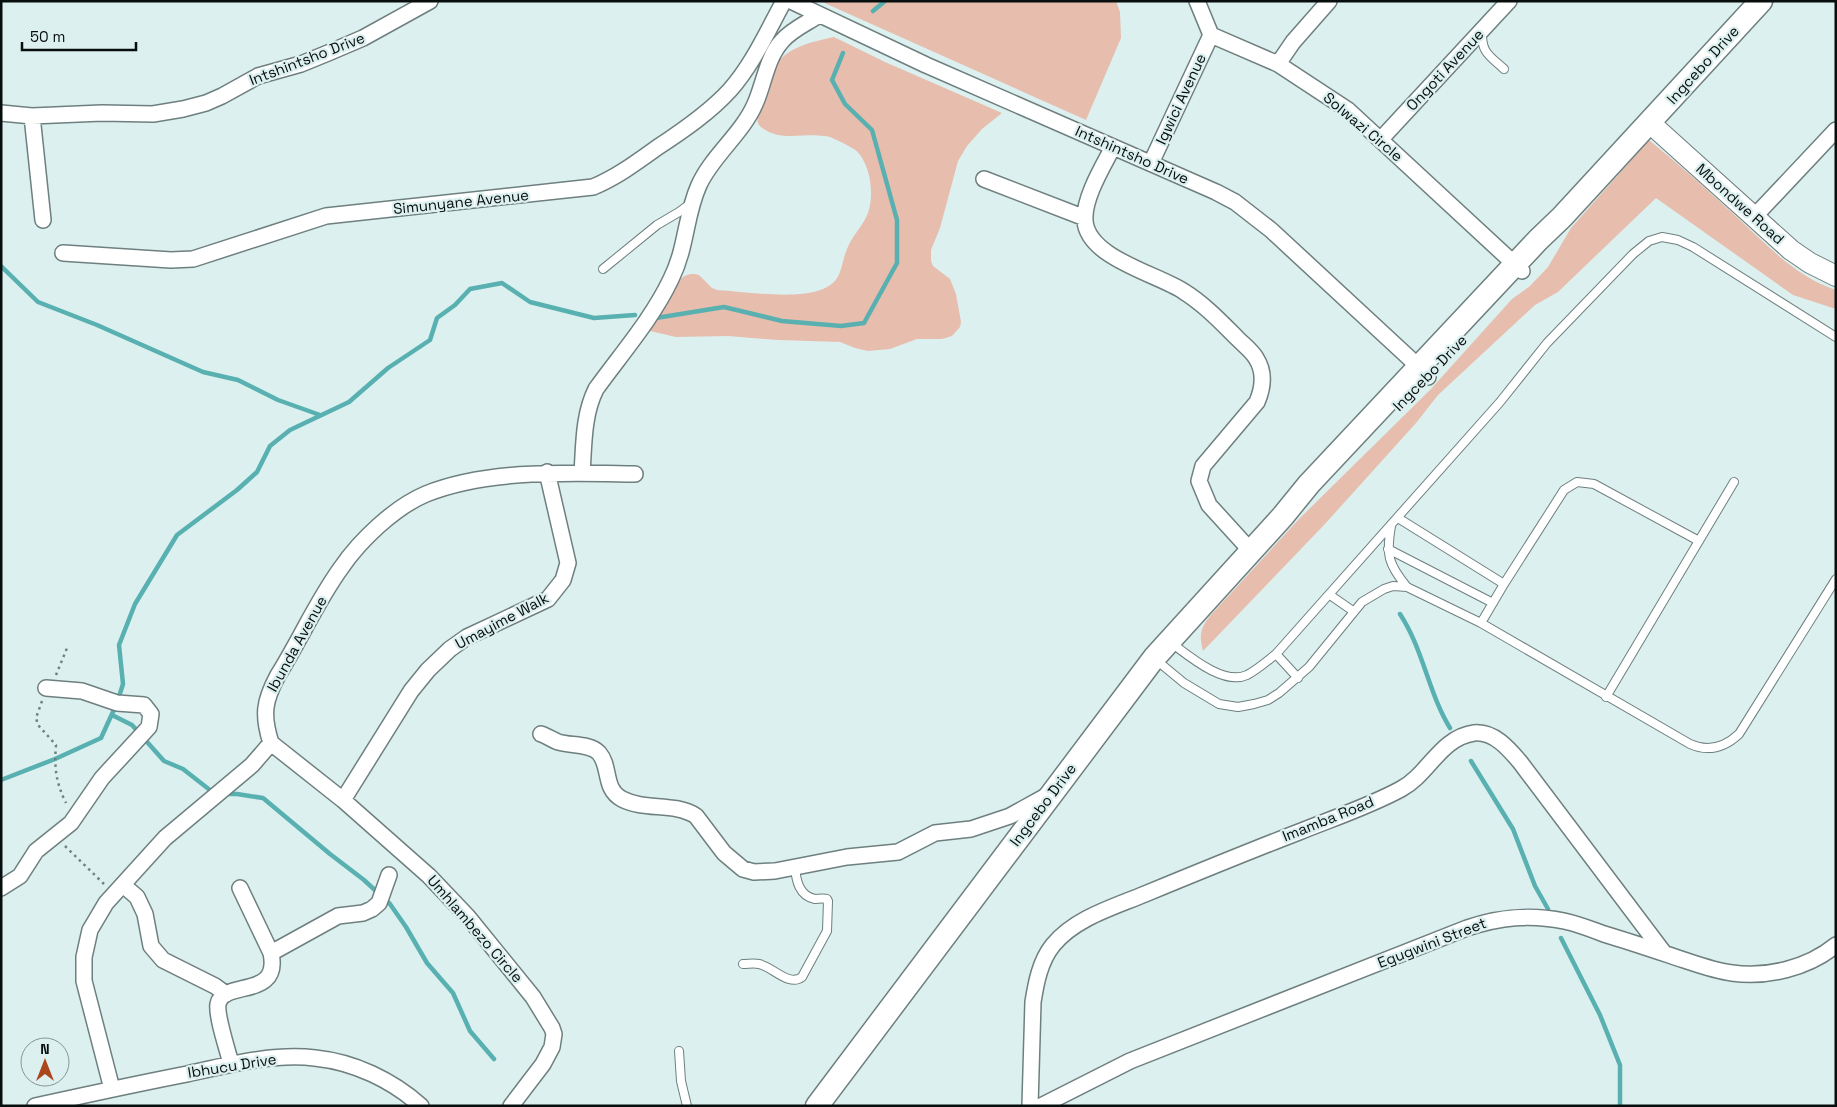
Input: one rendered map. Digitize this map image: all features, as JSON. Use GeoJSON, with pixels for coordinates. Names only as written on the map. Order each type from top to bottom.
{"type":"FeatureCollection","features":[{"type":"Feature","properties":{"kind":"main road","name":"Ingcebo Drive"},"geometry":{"type":"LineString","coordinates":[[817,1106],[1154,658],[1250,550],[1283,516],[1309,484],[1424,372],[1519,269],[1538,240],[1650,124],[1761,1]]}},
{"type":"Feature","properties":{"kind":"street","name":"Intshintsho Drive"},"geometry":{"type":"LineString","coordinates":[[1,113],[32,116],[102,113],[153,114],[206,103],[258,76],[301,64],[363,38],[430,1]]}},
{"type":"Feature","properties":{"kind":"street","name":"Simunyane Avenue"},"geometry":{"type":"LineString","coordinates":[[63,253],[171,260],[193,259],[326,216],[593,187],[623,171],[691,125],[717,102],[742,74],[784,1]]}},
{"type":"Feature","properties":{"kind":"street","name":"Intshintsho Drive"},"geometry":{"type":"LineString","coordinates":[[791,1],[1235,202],[1271,230],[1424,372]]}},
{"type":"Feature","properties":{"kind":"street"},"geometry":{"type":"LineString","coordinates":[[1197,1],[1211,35]]}},
{"type":"Feature","properties":{"kind":"street"},"geometry":{"type":"LineString","coordinates":[[1278,64],[1329,1]]}},
{"type":"Feature","properties":{"kind":"street","name":"Ongoti Avenue"},"geometry":{"type":"LineString","coordinates":[[1380,139],[1509,1]]}},
{"type":"Feature","properties":{"kind":"street"},"geometry":{"type":"LineString","coordinates":[[582,474],[587,412],[590,401],[596,389],[652,313],[670,280],[680,260],[687,220],[700,184],[706,173],[750,115],[772,56],[781,42],[819,15]]}},
{"type":"Feature","properties":{"kind":"street","name":"Solwazi Circle"},"geometry":{"type":"LineString","coordinates":[[1211,35],[1278,64],[1348,110],[1519,269]]}},
{"type":"Feature","properties":{"kind":"street","name":"Igwici Avenue"},"geometry":{"type":"LineString","coordinates":[[1151,163],[1211,35]]}},
{"type":"Feature","properties":{"kind":"street"},"geometry":{"type":"LineString","coordinates":[[32,116],[43,220]]}},
{"type":"Feature","properties":{"kind":"street","name":"Mbondwe Road"},"geometry":{"type":"LineString","coordinates":[[1650,124],[1791,250],[1810,263],[1836,276]]}},
{"type":"Feature","properties":{"kind":"street"},"geometry":{"type":"LineString","coordinates":[[1754,217],[1836,130]]}},
{"type":"Feature","properties":{"kind":"street"},"geometry":{"type":"LineString","coordinates":[[1112,147],[1094,185],[1085,211],[1085,223],[1090,235],[1099,247],[1118,259],[1183,291],[1212,314],[1256,358],[1262,372],[1262,384],[1257,402],[1203,466],[1199,481],[1209,505],[1250,550]]}},
{"type":"Feature","properties":{"kind":"street"},"geometry":{"type":"LineString","coordinates":[[984,179],[1085,218]]}},
{"type":"Feature","properties":{"kind":"street","name":"Ibunda Avenue"},"geometry":{"type":"LineString","coordinates":[[271,743],[265,716],[268,693],[306,624],[341,567],[367,537],[403,507],[426,494],[492,478],[547,472],[635,474]]}},
{"type":"Feature","properties":{"kind":"street","name":"Umayime Walk"},"geometry":{"type":"LineString","coordinates":[[343,800],[411,691],[428,670],[450,649],[467,637],[548,599],[563,580],[568,563],[547,472]]}},
{"type":"Feature","properties":{"kind":"street"},"geometry":{"type":"LineString","coordinates":[[1,888],[20,876],[36,851],[71,823],[102,778],[149,727],[150,714],[144,705],[117,703],[82,691],[46,688]]}},
{"type":"Feature","properties":{"kind":"street"},"geometry":{"type":"LineString","coordinates":[[541,734],[558,742],[597,751],[603,760],[613,793],[622,799],[680,809],[696,816],[724,853],[743,869],[754,872],[796,867],[846,857],[898,852],[935,832],[971,828],[1010,816],[1053,791]]}},
{"type":"Feature","properties":{"kind":"street","name":"Imamba Road"},"geometry":{"type":"LineString","coordinates":[[1030,1106],[1033,1002],[1046,957],[1053,945],[1063,936],[1092,917],[1401,789],[1427,767],[1444,747],[1453,740],[1470,734],[1483,734],[1492,737],[1500,742],[1520,762],[1664,953]]}},
{"type":"Feature","properties":{"kind":"street"},"geometry":{"type":"LineString","coordinates":[[112,1089],[86,993],[83,969],[85,945],[90,930],[97,916],[118,890],[166,838],[252,765],[271,743]]}},
{"type":"Feature","properties":{"kind":"street","name":"Umhlambezo Circle"},"geometry":{"type":"LineString","coordinates":[[271,743],[343,800],[429,876],[468,917],[533,997],[552,1028],[554,1034],[552,1047],[543,1064],[511,1106]]}},
{"type":"Feature","properties":{"kind":"street"},"geometry":{"type":"LineString","coordinates":[[271,953],[338,916],[363,913],[372,909],[379,903],[389,875]]}},
{"type":"Feature","properties":{"kind":"street"},"geometry":{"type":"LineString","coordinates":[[231,1064],[218,1009],[220,999],[226,994],[258,984],[272,970],[271,953],[240,888]]}},
{"type":"Feature","properties":{"kind":"street"},"geometry":{"type":"LineString","coordinates":[[118,890],[137,897],[145,914],[150,946],[164,960],[215,986],[226,994]]}},
{"type":"Feature","properties":{"kind":"street","name":"Egugwini Street"},"geometry":{"type":"LineString","coordinates":[[1041,1106],[1130,1061],[1487,921],[1514,918],[1552,919],[1567,922],[1730,973],[1757,974],[1801,966],[1816,959],[1836,945]]}},
{"type":"Feature","properties":{"kind":"street","name":"Ibhucu Drive"},"geometry":{"type":"LineString","coordinates":[[34,1106],[231,1064],[293,1057],[316,1058],[337,1062],[370,1073],[384,1080],[421,1106]]}},
{"type":"Feature","properties":{"kind":"lane"},"geometry":{"type":"LineString","coordinates":[[1482,30],[1484,49],[1504,69]]}},
{"type":"Feature","properties":{"kind":"lane"},"geometry":{"type":"LineString","coordinates":[[603,269],[657,225],[693,201]]}},
{"type":"Feature","properties":{"kind":"lane"},"geometry":{"type":"LineString","coordinates":[[1169,641],[1215,672],[1233,677],[1246,675],[1276,654],[1500,402],[1547,343],[1567,324],[1602,284],[1649,241],[1662,237],[1678,240],[1693,247],[1836,337]]}},
{"type":"Feature","properties":{"kind":"lane"},"geometry":{"type":"LineString","coordinates":[[1481,624],[1504,584],[1564,490],[1577,482],[1594,484],[1605,489],[1699,541]]}},
{"type":"Feature","properties":{"kind":"lane"},"geometry":{"type":"LineString","coordinates":[[1606,697],[1734,482]]}},
{"type":"Feature","properties":{"kind":"lane"},"geometry":{"type":"LineString","coordinates":[[1398,518],[1504,584]]}},
{"type":"Feature","properties":{"kind":"lane"},"geometry":{"type":"LineString","coordinates":[[1391,526],[1388,555],[1394,570],[1407,587]]}},
{"type":"Feature","properties":{"kind":"lane"},"geometry":{"type":"LineString","coordinates":[[1388,549],[1493,603]]}},
{"type":"Feature","properties":{"kind":"lane"},"geometry":{"type":"LineString","coordinates":[[1154,658],[1184,683],[1219,704],[1238,707],[1268,700],[1298,678],[1309,667],[1362,602],[1378,591],[1393,586],[1407,587],[1481,624],[1606,697],[1695,746],[1706,749],[1724,745],[1734,739],[1746,724],[1836,579]]}},
{"type":"Feature","properties":{"kind":"lane"},"geometry":{"type":"LineString","coordinates":[[1330,595],[1353,611]]}},
{"type":"Feature","properties":{"kind":"lane"},"geometry":{"type":"LineString","coordinates":[[1276,654],[1298,678]]}},
{"type":"Feature","properties":{"kind":"lane"},"geometry":{"type":"LineString","coordinates":[[743,964],[759,964],[791,980],[799,979],[823,939],[828,922],[828,901],[827,899],[815,899],[801,890],[796,877],[796,867]]}},
{"type":"Feature","properties":{"kind":"lane"},"geometry":{"type":"LineString","coordinates":[[679,1051],[680,1081],[687,1106]]}},
{"type":"Feature","properties":{"kind":"path"},"geometry":{"type":"LineString","coordinates":[[67,648],[55,677],[46,688],[36,718],[38,725],[56,745],[55,759],[58,788],[71,814],[71,823],[65,845],[118,890]]}},
{"type":"Feature","properties":{"kind":"shaded area"},"geometry":{"type":"Polygon","coordinates":[[[820,1],[1116,1],[1120,12],[1121,38],[1086,120],[820,1]]]}},
{"type":"Feature","properties":{"kind":"shaded area"},"geometry":{"type":"Polygon","coordinates":[[[834,37],[885,62],[1002,113],[982,129],[967,146],[958,161],[940,228],[931,250],[933,266],[950,279],[956,294],[961,322],[960,327],[952,336],[942,339],[917,339],[890,349],[868,351],[840,342],[728,336],[676,337],[650,331],[650,327],[677,284],[681,279],[692,274],[699,275],[712,288],[717,290],[786,295],[823,289],[838,277],[849,244],[866,218],[870,206],[869,175],[864,161],[855,150],[827,136],[783,136],[768,132],[761,127],[758,121],[758,115],[765,100],[770,77],[780,59],[796,48],[834,37]]]}},
{"type":"Feature","properties":{"kind":"shaded area"},"geometry":{"type":"Polygon","coordinates":[[[1649,140],[1796,270],[1836,290],[1836,309],[1793,295],[1656,198],[1558,292],[1535,305],[1438,395],[1416,423],[1324,525],[1203,651],[1201,632],[1210,616],[1299,519],[1431,389],[1512,299],[1530,286],[1548,267],[1571,228],[1649,140]]]}},
{"type":"Feature","properties":{"kind":"waterway"},"geometry":{"type":"LineString","coordinates":[[873,11],[885,1]]}},
{"type":"Feature","properties":{"kind":"waterway"},"geometry":{"type":"LineString","coordinates":[[656,318],[724,307],[782,321],[841,326],[864,323],[897,263],[897,220],[872,130],[845,104],[832,80],[843,53]]}},
{"type":"Feature","properties":{"kind":"waterway"},"geometry":{"type":"LineString","coordinates":[[1,266],[38,302],[97,325],[203,372],[238,380],[278,400],[320,415]]}},
{"type":"Feature","properties":{"kind":"waterway"},"geometry":{"type":"LineString","coordinates":[[1,780],[55,759],[101,738],[117,703],[123,684],[119,645],[135,604],[177,535],[237,490],[257,472],[270,446],[290,430],[349,402],[388,368],[430,340],[437,318],[455,305],[470,289],[502,283],[530,302],[594,318],[635,315]]}},
{"type":"Feature","properties":{"kind":"waterway"},"geometry":{"type":"LineString","coordinates":[[1400,614],[1415,642],[1436,700],[1450,728]]}},
{"type":"Feature","properties":{"kind":"waterway"},"geometry":{"type":"LineString","coordinates":[[112,715],[132,725],[164,761],[183,769],[215,794]]}},
{"type":"Feature","properties":{"kind":"waterway"},"geometry":{"type":"LineString","coordinates":[[1471,761],[1513,829],[1535,886],[1548,909]]}},
{"type":"Feature","properties":{"kind":"waterway"},"geometry":{"type":"LineString","coordinates":[[225,794],[263,798],[364,880],[390,904],[427,963],[453,993],[470,1031],[494,1059]]}},
{"type":"Feature","properties":{"kind":"waterway"},"geometry":{"type":"LineString","coordinates":[[1561,938],[1600,1015],[1620,1065],[1620,1106]]}}]}
